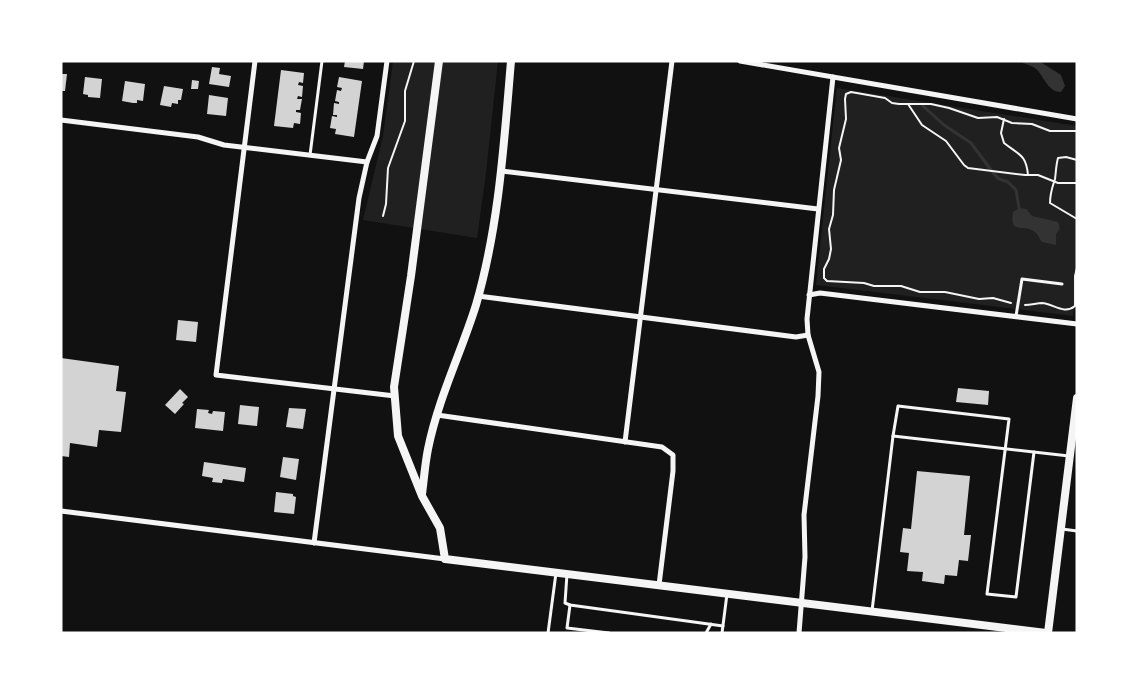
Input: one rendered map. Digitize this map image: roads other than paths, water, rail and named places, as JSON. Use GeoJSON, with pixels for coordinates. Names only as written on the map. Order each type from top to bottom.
{"type":"FeatureCollection","features":[{"type":"Feature","properties":{"kind":"street"},"geometry":{"type":"LineString","coordinates":[[255,61],[216,375],[395,396]]}},
{"type":"Feature","properties":{"kind":"street"},"geometry":{"type":"LineString","coordinates":[[314,543],[359,198],[367,162],[377,136],[387,61]]}},
{"type":"Feature","properties":{"kind":"street"},"geometry":{"type":"LineString","coordinates":[[439,61],[411,276],[394,387],[398,436],[422,496],[440,528],[445,559]]}},
{"type":"Feature","properties":{"kind":"street"},"geometry":{"type":"LineString","coordinates":[[422,496],[428,449],[478,296],[491,239],[501,171],[511,61]]}},
{"type":"Feature","properties":{"kind":"street"},"geometry":{"type":"LineString","coordinates":[[625,442],[642,318],[672,61]]}},
{"type":"Feature","properties":{"kind":"street"},"geometry":{"type":"LineString","coordinates":[[740,61],[1077,119]]}},
{"type":"Feature","properties":{"kind":"street"},"geometry":{"type":"LineString","coordinates":[[799,633],[803,603],[806,536],[804,515],[818,396],[819,372],[808,335],[807,319],[833,77]]}},
{"type":"Feature","properties":{"kind":"street"},"geometry":{"type":"LineString","coordinates":[[61,120],[198,137],[224,145],[245,148],[367,162]]}},
{"type":"Feature","properties":{"kind":"street"},"geometry":{"type":"LineString","coordinates":[[501,171],[818,209]]}},
{"type":"Feature","properties":{"kind":"street"},"geometry":{"type":"LineString","coordinates":[[809,295],[820,293],[1077,324]]}},
{"type":"Feature","properties":{"kind":"street"},"geometry":{"type":"LineString","coordinates":[[478,296],[796,337],[808,335]]}},
{"type":"Feature","properties":{"kind":"street"},"geometry":{"type":"LineString","coordinates":[[61,511],[1047,633],[1077,398]]}},
{"type":"Feature","properties":{"kind":"street"},"geometry":{"type":"LineString","coordinates":[[438,415],[662,447],[673,455],[673,471],[658,585]]}},
{"type":"Feature","properties":{"kind":"lane"},"geometry":{"type":"LineString","coordinates":[[310,155],[322,61]]}},
{"type":"Feature","properties":{"kind":"lane"},"geometry":{"type":"LineString","coordinates":[[1016,316],[1022,279],[1062,284]]}},
{"type":"Feature","properties":{"kind":"lane"},"geometry":{"type":"LineString","coordinates":[[872,612],[898,406],[1009,419],[987,594],[1016,597],[1034,452]]}},
{"type":"Feature","properties":{"kind":"lane"},"geometry":{"type":"LineString","coordinates":[[893,436],[1070,456]]}},
{"type":"Feature","properties":{"kind":"lane"},"geometry":{"type":"LineString","coordinates":[[1061,529],[1077,531]]}},
{"type":"Feature","properties":{"kind":"lane"},"geometry":{"type":"LineString","coordinates":[[548,633],[556,572]]}},
{"type":"Feature","properties":{"kind":"lane"},"geometry":{"type":"LineString","coordinates":[[567,574],[565,603],[570,605],[723,626]]}},
{"type":"Feature","properties":{"kind":"lane"},"geometry":{"type":"LineString","coordinates":[[722,633],[727,594]]}},
{"type":"Feature","properties":{"kind":"lane"},"geometry":{"type":"LineString","coordinates":[[570,605],[567,628],[609,633]]}},
{"type":"Feature","properties":{"kind":"lane"},"geometry":{"type":"LineString","coordinates":[[706,633],[711,624]]}},
{"type":"Feature","properties":{"kind":"waterway"},"geometry":{"type":"LineString","coordinates":[[923,106],[944,125],[971,143],[994,174],[999,179],[1008,182],[1016,190],[1019,208]]}}]}
